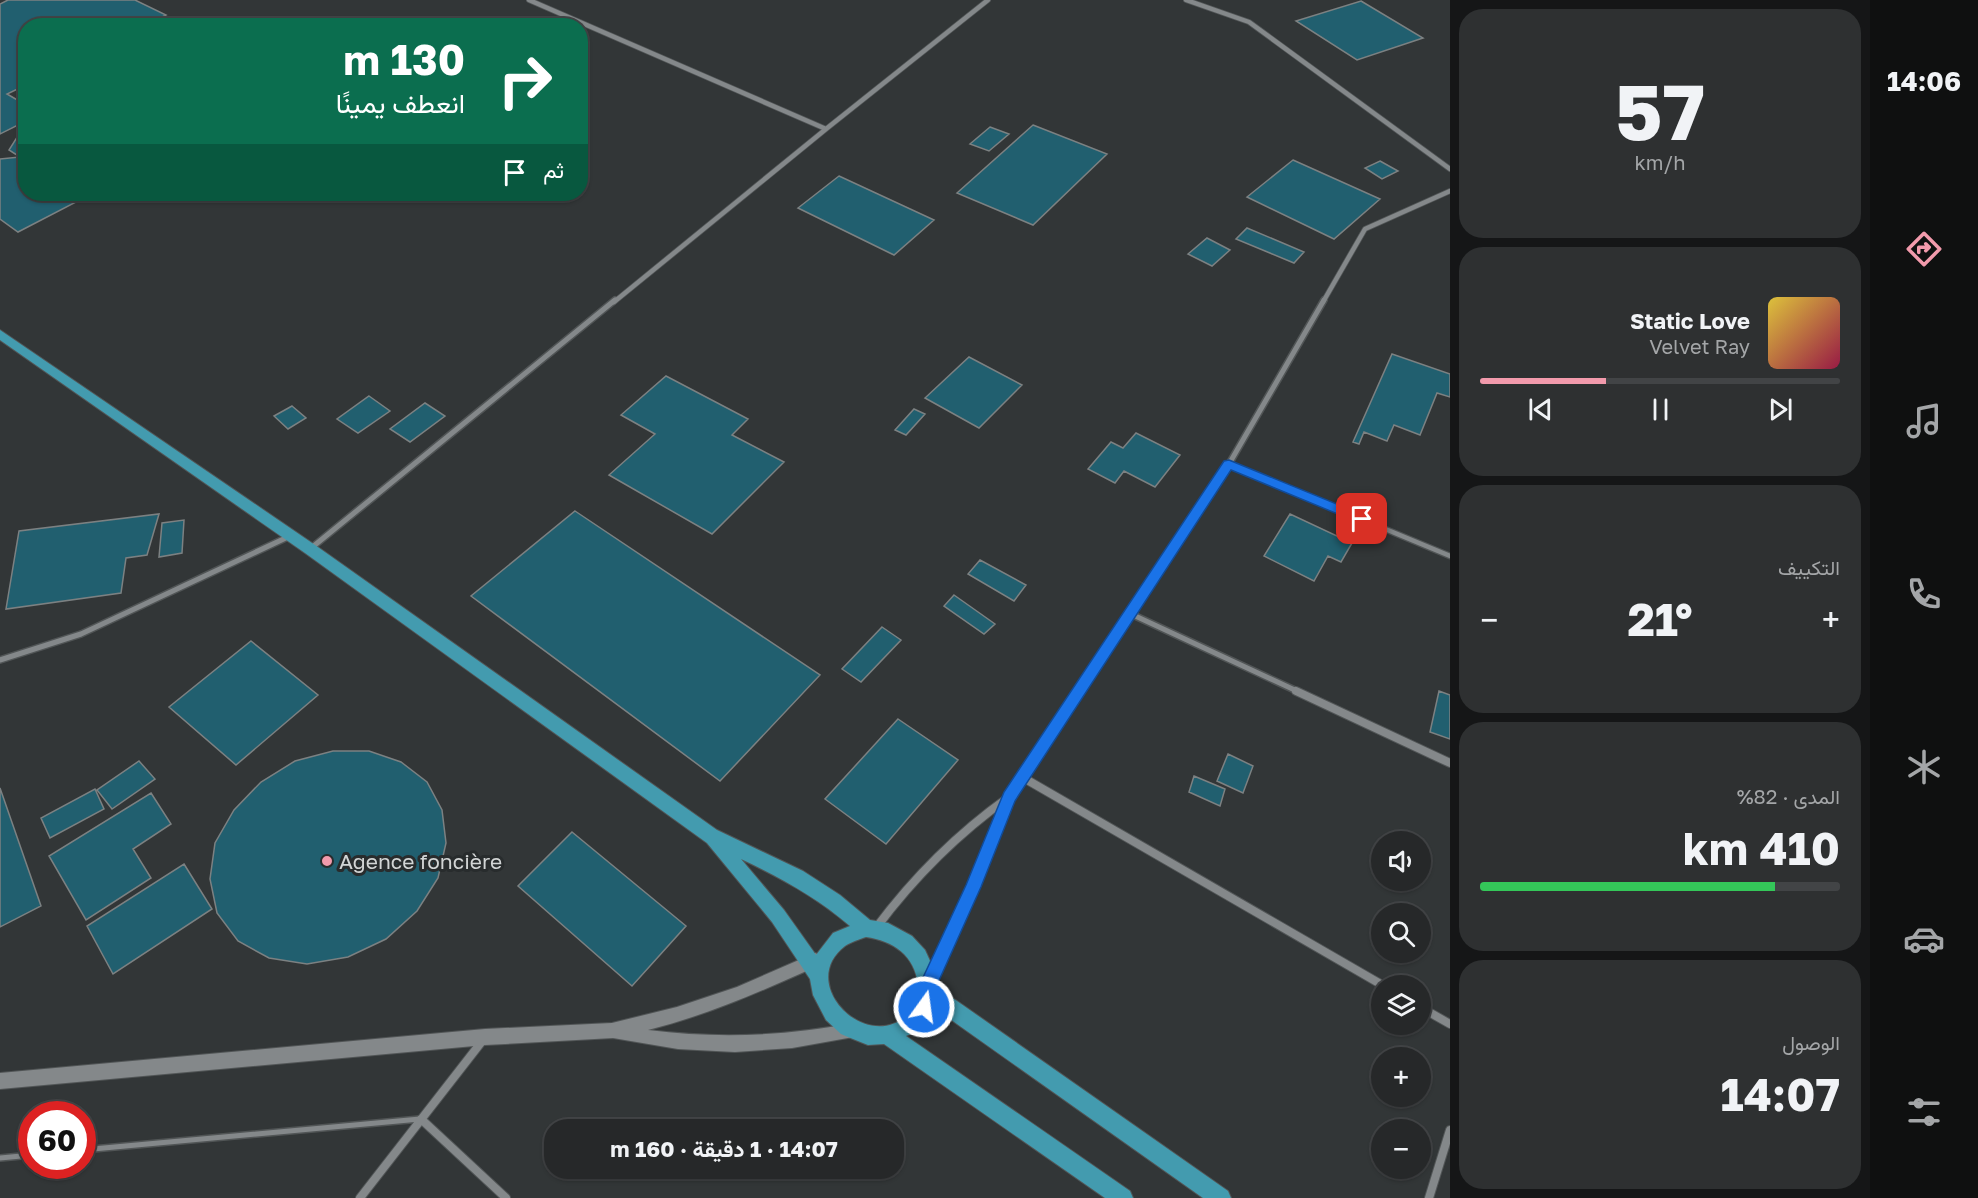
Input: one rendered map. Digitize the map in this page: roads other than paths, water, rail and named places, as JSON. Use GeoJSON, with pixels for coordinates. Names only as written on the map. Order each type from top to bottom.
{"type":"FeatureCollection","features":[{"type":"Feature","properties":{"kind":"main road"},"geometry":{"type":"LineString","coordinates":[[0,334],[310,549],[711,836],[797,877],[871,928]]}},
{"type":"Feature","properties":{"kind":"main road"},"geometry":{"type":"LineString","coordinates":[[0,1081],[485,1037],[612,1031],[676,1015],[817,964],[834,941],[848,932],[871,928],[891,932],[906,940],[921,961],[928,988],[924,1007],[915,1020],[903,1030],[888,1035],[870,1035],[854,1031],[838,1020],[827,1006],[820,990],[817,964],[711,836]]}},
{"type":"Feature","properties":{"kind":"main road"},"geometry":{"type":"LineString","coordinates":[[928,988],[1221,1198]]}},
{"type":"Feature","properties":{"kind":"main road"},"geometry":{"type":"LineString","coordinates":[[612,1031],[671,1042],[730,1045],[772,1044],[854,1031]]}},
{"type":"Feature","properties":{"kind":"main road"},"geometry":{"type":"LineString","coordinates":[[888,1035],[1123,1198]]}},
{"type":"Feature","properties":{"kind":"street"},"geometry":{"type":"LineString","coordinates":[[529,0],[570,18]]}},
{"type":"Feature","properties":{"kind":"street"},"geometry":{"type":"LineString","coordinates":[[310,549],[988,0]]}},
{"type":"Feature","properties":{"kind":"street"},"geometry":{"type":"LineString","coordinates":[[1186,0],[1249,22],[1450,169]]}},
{"type":"Feature","properties":{"kind":"street"},"geometry":{"type":"LineString","coordinates":[[588,26],[826,129]]}},
{"type":"Feature","properties":{"kind":"street"},"geometry":{"type":"LineString","coordinates":[[928,988],[973,887],[1009,797],[1229,464],[1365,229],[1450,191]]}},
{"type":"Feature","properties":{"kind":"street"},"geometry":{"type":"LineString","coordinates":[[0,660],[81,634],[290,535]]}},
{"type":"Feature","properties":{"kind":"street"},"geometry":{"type":"LineString","coordinates":[[1131,614],[1450,763]]}},
{"type":"Feature","properties":{"kind":"street"},"geometry":{"type":"LineString","coordinates":[[1022,777],[1371,978]]}},
{"type":"Feature","properties":{"kind":"street"},"geometry":{"type":"LineString","coordinates":[[871,928],[937,854],[971,823],[1009,797]]}},
{"type":"Feature","properties":{"kind":"street"},"geometry":{"type":"LineString","coordinates":[[1431,1013],[1450,1024]]}},
{"type":"Feature","properties":{"kind":"street"},"geometry":{"type":"LineString","coordinates":[[360,1198],[485,1037]]}},
{"type":"Feature","properties":{"kind":"street"},"geometry":{"type":"LineString","coordinates":[[422,1119],[506,1198]]}},
{"type":"Feature","properties":{"kind":"street"},"geometry":{"type":"LineString","coordinates":[[1429,1198],[1450,1130]]}},
{"type":"Feature","properties":{"kind":"lane"},"geometry":{"type":"LineString","coordinates":[[1229,464],[1450,555]]}},
{"type":"Feature","properties":{"kind":"lane"},"geometry":{"type":"LineString","coordinates":[[96,1149],[422,1119]]}},
{"type":"Feature","properties":{"kind":"lane"},"geometry":{"type":"LineString","coordinates":[[0,1158],[18,1156]]}},
{"type":"Feature","properties":{"kind":"place","name":"Agence foncière"},"geometry":{"type":"Point","coordinates":[327,861]}}]}
